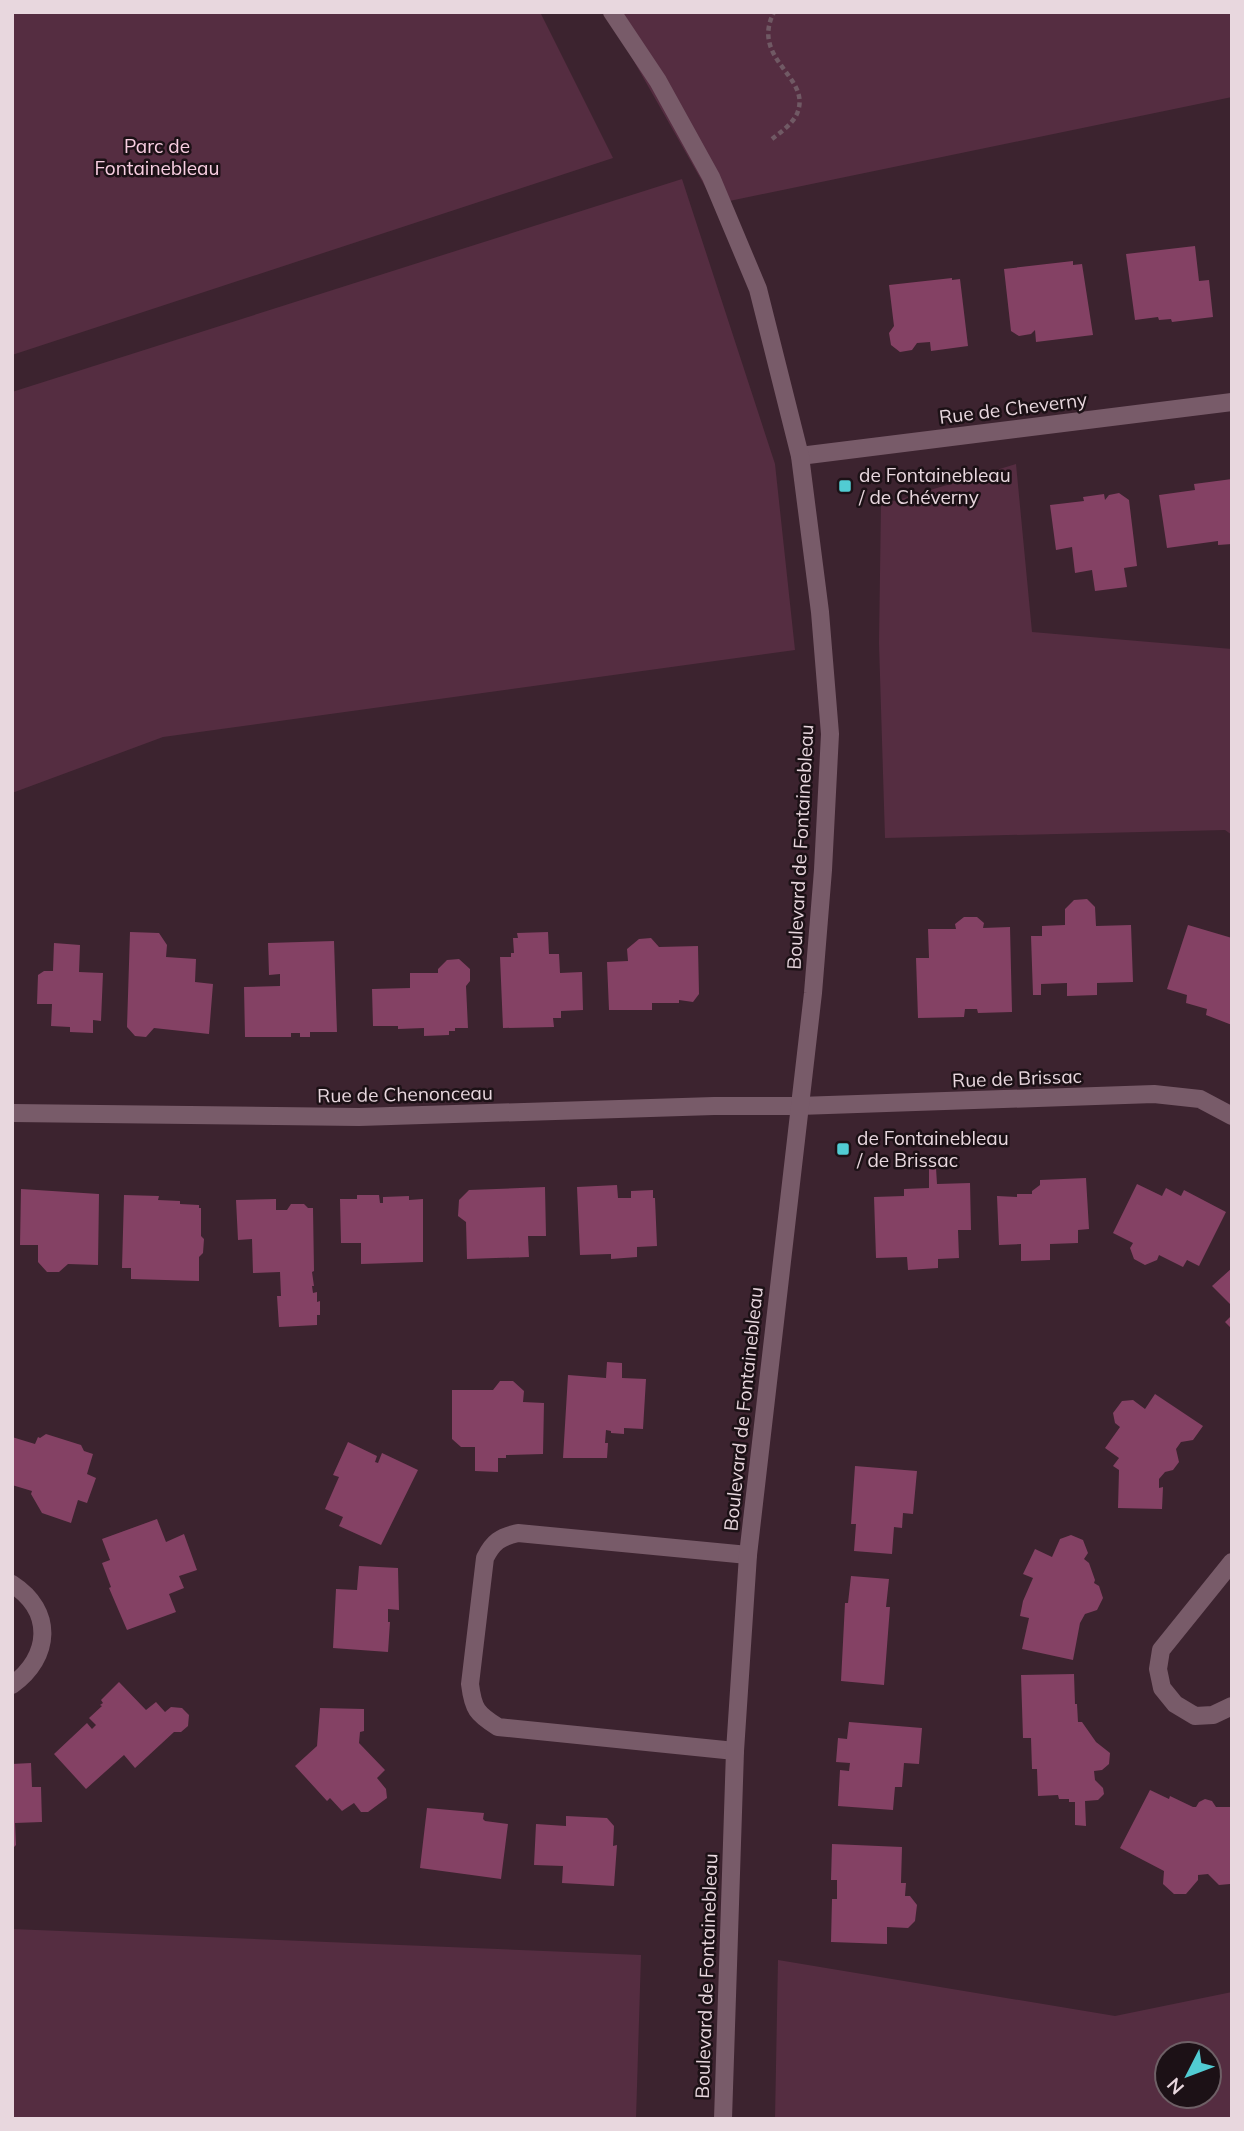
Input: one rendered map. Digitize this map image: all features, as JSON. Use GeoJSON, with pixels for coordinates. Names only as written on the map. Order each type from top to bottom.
{"type":"FeatureCollection","features":[{"type":"Feature","properties":{"kind":"street","name":"Boulevard de Fontainebleau"},"geometry":{"type":"LineString","coordinates":[[612,12],[659,80],[711,177],[758,289],[800,456],[820,612],[830,734],[813,993],[748,1555],[735,1751],[723,2119]]}},
{"type":"Feature","properties":{"kind":"street","name":"Rue de Cheverny"},"geometry":{"type":"LineString","coordinates":[[800,456],[1232,402]]}},
{"type":"Feature","properties":{"kind":"street","name":"Rue de Brissac"},"geometry":{"type":"LineString","coordinates":[[799,1106],[1154,1094],[1200,1099],[1232,1115]]}},
{"type":"Feature","properties":{"kind":"street","name":"Rue de Chenonceau"},"geometry":{"type":"LineString","coordinates":[[12,1113],[340,1117],[799,1106]]}},
{"type":"Feature","properties":{"kind":"street","name":"Boulevard de Fontainebleau"},"geometry":{"type":"LineString","coordinates":[[735,1751],[498,1727],[483,1717],[473,1704],[470,1684],[485,1558],[492,1544],[502,1536],[518,1533],[748,1555]]}},
{"type":"Feature","properties":{"kind":"street"},"geometry":{"type":"LineString","coordinates":[[1232,1562],[1161,1650],[1158,1669],[1162,1688],[1175,1704],[1195,1716],[1213,1714],[1232,1706]]}},
{"type":"Feature","properties":{"kind":"street"},"geometry":{"type":"LineString","coordinates":[[12,1584],[23,1591],[36,1606],[42,1625],[42,1643],[37,1661],[26,1675],[12,1685]]}},
{"type":"Feature","properties":{"kind":"path"},"geometry":{"type":"LineString","coordinates":[[772,139],[798,114],[799,104],[789,75],[768,46],[768,27],[774,12]]}},
{"type":"Feature","properties":{"kind":"green space","name":"Parc de Fontainebleau"},"geometry":{"type":"Polygon","coordinates":[[[12,12],[540,12],[613,158],[12,355],[12,12]]]}},
{"type":"Feature","properties":{"kind":"green space"},"geometry":{"type":"Polygon","coordinates":[[[606,12],[1232,12],[1232,97],[715,204],[606,12]]]}},
{"type":"Feature","properties":{"kind":"green space"},"geometry":{"type":"Polygon","coordinates":[[[682,179],[775,464],[795,650],[163,737],[12,793],[12,392],[682,179]]]}},
{"type":"Feature","properties":{"kind":"green space"},"geometry":{"type":"Polygon","coordinates":[[[1016,464],[1032,632],[1232,649],[1232,835],[1225,830],[885,838],[879,643],[881,505],[1016,464]]]}},
{"type":"Feature","properties":{"kind":"green space"},"geometry":{"type":"Polygon","coordinates":[[[12,1929],[641,1955],[636,2119],[12,2119],[12,1929]]]}},
{"type":"Feature","properties":{"kind":"green space"},"geometry":{"type":"Polygon","coordinates":[[[778,1960],[1115,2016],[1232,1992],[1232,2119],[775,2119],[778,1960]]]}},
{"type":"Feature","properties":{"kind":"building"},"geometry":{"type":"Polygon","coordinates":[[[1195,246],[1199,281],[1209,280],[1213,317],[1172,322],[1171,319],[1159,320],[1158,317],[1135,320],[1126,254],[1195,246]]]}},
{"type":"Feature","properties":{"kind":"building"},"geometry":{"type":"Polygon","coordinates":[[[1073,261],[1073,265],[1082,264],[1093,335],[1036,342],[1035,330],[1031,334],[1019,336],[1011,331],[1004,269],[1073,261]]]}},
{"type":"Feature","properties":{"kind":"building"},"geometry":{"type":"Polygon","coordinates":[[[960,279],[968,346],[931,351],[930,342],[917,343],[912,350],[900,352],[891,345],[889,333],[894,326],[889,285],[960,279]]]}},
{"type":"Feature","properties":{"kind":"building"},"geometry":{"type":"Polygon","coordinates":[[[1232,479],[1232,544],[1218,545],[1218,541],[1167,548],[1159,495],[1195,490],[1194,484],[1232,479]]]}},
{"type":"Feature","properties":{"kind":"building"},"geometry":{"type":"Polygon","coordinates":[[[1119,493],[1129,500],[1137,566],[1124,568],[1127,587],[1095,591],[1092,570],[1075,573],[1072,547],[1056,550],[1050,505],[1084,501],[1083,497],[1104,494],[1105,500],[1109,495],[1119,493]]]}},
{"type":"Feature","properties":{"kind":"building"},"geometry":{"type":"Polygon","coordinates":[[[1087,899],[1095,907],[1096,926],[1131,925],[1133,982],[1097,983],[1097,995],[1067,996],[1067,983],[1041,984],[1041,995],[1033,995],[1031,936],[1042,936],[1042,926],[1065,925],[1065,909],[1074,900],[1087,899]]]}},
{"type":"Feature","properties":{"kind":"building"},"geometry":{"type":"Polygon","coordinates":[[[964,917],[977,917],[984,923],[983,928],[1010,927],[1012,1012],[978,1013],[977,1009],[965,1009],[964,1017],[918,1018],[916,958],[929,958],[928,929],[956,929],[955,924],[964,917]]]}},
{"type":"Feature","properties":{"kind":"building"},"geometry":{"type":"Polygon","coordinates":[[[1188,925],[1232,938],[1232,1025],[1206,1015],[1207,1009],[1186,1003],[1187,995],[1167,989],[1188,925]]]}},
{"type":"Feature","properties":{"kind":"building"},"geometry":{"type":"Polygon","coordinates":[[[130,932],[159,933],[167,945],[166,957],[196,959],[195,982],[213,984],[209,1034],[154,1028],[146,1037],[135,1036],[127,1027],[130,932]]]}},
{"type":"Feature","properties":{"kind":"building"},"geometry":{"type":"Polygon","coordinates":[[[548,932],[549,954],[559,954],[560,973],[582,972],[583,1010],[561,1011],[561,1018],[553,1018],[554,1027],[503,1028],[500,957],[511,957],[511,953],[514,953],[513,938],[518,938],[517,933],[548,932]]]}},
{"type":"Feature","properties":{"kind":"building"},"geometry":{"type":"Polygon","coordinates":[[[651,938],[659,947],[698,946],[699,994],[693,1002],[679,1000],[679,1003],[652,1003],[652,1010],[609,1010],[607,962],[628,961],[627,949],[639,939],[651,938]]]}},
{"type":"Feature","properties":{"kind":"building"},"geometry":{"type":"Polygon","coordinates":[[[334,941],[337,1032],[310,1032],[310,1037],[291,1033],[291,1037],[245,1037],[244,987],[280,986],[280,974],[269,975],[268,943],[334,941]]]}},
{"type":"Feature","properties":{"kind":"building"},"geometry":{"type":"Polygon","coordinates":[[[54,943],[80,945],[79,972],[103,973],[101,1021],[93,1020],[93,1033],[70,1032],[70,1027],[51,1026],[52,1004],[37,1004],[38,975],[44,971],[53,971],[54,943]]]}},
{"type":"Feature","properties":{"kind":"building"},"geometry":{"type":"Polygon","coordinates":[[[459,959],[470,969],[470,981],[466,986],[468,1028],[455,1028],[455,1031],[449,1031],[449,1035],[424,1036],[424,1028],[373,1026],[372,989],[410,988],[410,973],[438,973],[438,969],[447,960],[459,959]]]}},
{"type":"Feature","properties":{"kind":"building"},"geometry":{"type":"Polygon","coordinates":[[[929,1168],[936,1168],[937,1184],[970,1183],[971,1230],[958,1230],[959,1258],[938,1259],[938,1268],[908,1270],[907,1257],[876,1258],[874,1197],[904,1196],[904,1189],[929,1188],[929,1168]]]}},
{"type":"Feature","properties":{"kind":"building"},"geometry":{"type":"Polygon","coordinates":[[[1086,1178],[1089,1229],[1078,1230],[1078,1243],[1050,1244],[1050,1260],[1021,1261],[1021,1244],[999,1245],[997,1196],[1017,1197],[1017,1194],[1032,1194],[1040,1185],[1040,1180],[1086,1178]]]}},
{"type":"Feature","properties":{"kind":"building"},"geometry":{"type":"Polygon","coordinates":[[[1137,1184],[1162,1196],[1166,1188],[1181,1196],[1184,1190],[1226,1212],[1199,1266],[1187,1260],[1183,1267],[1159,1255],[1157,1260],[1145,1265],[1134,1259],[1130,1248],[1133,1243],[1113,1233],[1137,1184]]]}},
{"type":"Feature","properties":{"kind":"building"},"geometry":{"type":"Polygon","coordinates":[[[617,1185],[618,1198],[631,1198],[631,1191],[653,1190],[657,1246],[637,1247],[637,1257],[611,1259],[611,1254],[580,1255],[577,1187],[617,1185]]]}},
{"type":"Feature","properties":{"kind":"building"},"geometry":{"type":"Polygon","coordinates":[[[545,1187],[546,1236],[528,1236],[529,1257],[467,1259],[466,1222],[458,1216],[459,1200],[469,1190],[545,1187]]]}},
{"type":"Feature","properties":{"kind":"building"},"geometry":{"type":"Polygon","coordinates":[[[21,1189],[99,1194],[98,1265],[68,1264],[59,1272],[47,1272],[38,1262],[38,1245],[20,1245],[21,1189]]]}},
{"type":"Feature","properties":{"kind":"building"},"geometry":{"type":"Polygon","coordinates":[[[124,1195],[159,1196],[158,1200],[199,1205],[201,1236],[204,1239],[203,1253],[199,1257],[199,1281],[131,1279],[131,1268],[122,1268],[124,1195]]]}},
{"type":"Feature","properties":{"kind":"building"},"geometry":{"type":"Polygon","coordinates":[[[357,1195],[379,1195],[380,1203],[383,1203],[383,1197],[409,1196],[409,1200],[423,1199],[423,1262],[361,1264],[361,1243],[341,1243],[340,1199],[357,1199],[357,1195]]]}},
{"type":"Feature","properties":{"kind":"building"},"geometry":{"type":"Polygon","coordinates":[[[276,1199],[276,1210],[287,1210],[291,1204],[304,1204],[313,1208],[312,1286],[313,1293],[317,1292],[317,1302],[320,1301],[317,1325],[279,1327],[277,1296],[281,1296],[280,1272],[253,1273],[252,1239],[238,1240],[236,1200],[276,1199]]]}},
{"type":"Feature","properties":{"kind":"building"},"geometry":{"type":"Polygon","coordinates":[[[1232,1268],[1232,1306],[1212,1286],[1232,1268]]]}},
{"type":"Feature","properties":{"kind":"building"},"geometry":{"type":"Polygon","coordinates":[[[1232,1315],[1232,1329],[1225,1322],[1232,1315]]]}},
{"type":"Feature","properties":{"kind":"building"},"geometry":{"type":"Polygon","coordinates":[[[607,1362],[622,1363],[622,1378],[646,1379],[643,1429],[624,1428],[624,1434],[606,1430],[607,1458],[563,1458],[568,1375],[606,1378],[607,1362]]]}},
{"type":"Feature","properties":{"kind":"building"},"geometry":{"type":"Polygon","coordinates":[[[500,1381],[513,1381],[524,1391],[523,1402],[544,1403],[543,1454],[506,1455],[506,1458],[498,1458],[498,1472],[475,1471],[475,1447],[461,1447],[452,1439],[452,1390],[493,1390],[500,1381]]]}},
{"type":"Feature","properties":{"kind":"building"},"geometry":{"type":"Polygon","coordinates":[[[1155,1394],[1203,1426],[1193,1440],[1181,1442],[1176,1449],[1179,1462],[1173,1470],[1165,1472],[1159,1479],[1159,1488],[1163,1487],[1162,1509],[1118,1508],[1119,1470],[1113,1466],[1119,1458],[1105,1448],[1120,1427],[1115,1423],[1113,1413],[1122,1401],[1133,1400],[1145,1409],[1155,1394]]]}},
{"type":"Feature","properties":{"kind":"building"},"geometry":{"type":"Polygon","coordinates":[[[46,1434],[81,1445],[84,1451],[93,1454],[87,1474],[96,1478],[87,1503],[78,1500],[71,1523],[42,1513],[31,1494],[32,1491],[12,1485],[12,1437],[35,1444],[38,1437],[46,1434]]]}},
{"type":"Feature","properties":{"kind":"building"},"geometry":{"type":"Polygon","coordinates":[[[348,1442],[377,1456],[375,1462],[378,1463],[382,1453],[418,1470],[381,1545],[339,1526],[343,1517],[325,1509],[339,1477],[333,1475],[348,1442]]]}},
{"type":"Feature","properties":{"kind":"building"},"geometry":{"type":"Polygon","coordinates":[[[855,1466],[917,1471],[913,1514],[903,1513],[902,1528],[894,1527],[892,1554],[854,1551],[856,1524],[851,1524],[855,1466]]]}},
{"type":"Feature","properties":{"kind":"building"},"geometry":{"type":"Polygon","coordinates":[[[157,1519],[166,1542],[184,1534],[197,1570],[179,1576],[184,1588],[169,1594],[176,1612],[127,1630],[109,1588],[111,1587],[102,1563],[110,1560],[102,1539],[157,1519]]]}},
{"type":"Feature","properties":{"kind":"building"},"geometry":{"type":"Polygon","coordinates":[[[1071,1535],[1083,1540],[1088,1553],[1084,1559],[1089,1563],[1094,1583],[1099,1586],[1103,1598],[1097,1610],[1085,1614],[1080,1623],[1073,1660],[1022,1649],[1029,1618],[1020,1616],[1033,1578],[1023,1574],[1035,1549],[1052,1557],[1060,1539],[1071,1535]]]}},
{"type":"Feature","properties":{"kind":"building"},"geometry":{"type":"Polygon","coordinates":[[[359,1566],[398,1568],[399,1610],[388,1609],[388,1652],[333,1648],[336,1589],[357,1590],[359,1566]]]}},
{"type":"Feature","properties":{"kind":"building"},"geometry":{"type":"Polygon","coordinates":[[[851,1576],[889,1579],[886,1607],[890,1607],[884,1685],[841,1681],[845,1603],[848,1603],[851,1576]]]}},
{"type":"Feature","properties":{"kind":"building"},"geometry":{"type":"Polygon","coordinates":[[[1074,1674],[1078,1722],[1082,1722],[1096,1742],[1110,1753],[1109,1764],[1102,1770],[1094,1771],[1095,1780],[1103,1788],[1104,1794],[1098,1800],[1085,1801],[1086,1826],[1075,1825],[1075,1802],[1059,1799],[1058,1795],[1038,1796],[1037,1769],[1032,1769],[1031,1738],[1023,1738],[1021,1675],[1074,1674]]]}},
{"type":"Feature","properties":{"kind":"building"},"geometry":{"type":"Polygon","coordinates":[[[119,1682],[146,1710],[156,1702],[165,1712],[171,1707],[182,1708],[189,1715],[188,1726],[181,1732],[174,1732],[135,1768],[124,1755],[86,1789],[54,1754],[87,1723],[92,1729],[96,1725],[89,1718],[102,1706],[101,1700],[119,1682]]]}},
{"type":"Feature","properties":{"kind":"building"},"geometry":{"type":"Polygon","coordinates":[[[320,1708],[364,1709],[364,1731],[360,1732],[359,1743],[385,1770],[377,1778],[386,1789],[387,1798],[368,1812],[361,1812],[354,1803],[342,1811],[330,1798],[327,1801],[295,1766],[317,1746],[320,1708]]]}},
{"type":"Feature","properties":{"kind":"building"},"geometry":{"type":"Polygon","coordinates":[[[849,1722],[922,1728],[919,1764],[904,1763],[902,1787],[895,1787],[893,1810],[838,1806],[840,1770],[849,1771],[850,1763],[836,1762],[838,1738],[847,1739],[849,1722]]]}},
{"type":"Feature","properties":{"kind":"building"},"geometry":{"type":"Polygon","coordinates":[[[31,1763],[32,1787],[41,1787],[42,1822],[15,1823],[16,1845],[12,1849],[12,1764],[31,1763]]]}},
{"type":"Feature","properties":{"kind":"building"},"geometry":{"type":"Polygon","coordinates":[[[1150,1790],[1193,1807],[1205,1799],[1212,1801],[1216,1807],[1230,1807],[1232,1803],[1230,1884],[1219,1885],[1208,1874],[1198,1875],[1198,1880],[1186,1894],[1174,1894],[1163,1884],[1164,1871],[1120,1848],[1150,1790]]]}},
{"type":"Feature","properties":{"kind":"building"},"geometry":{"type":"Polygon","coordinates":[[[427,1808],[484,1813],[485,1821],[508,1824],[501,1879],[420,1868],[427,1808]]]}},
{"type":"Feature","properties":{"kind":"building"},"geometry":{"type":"Polygon","coordinates":[[[566,1816],[607,1818],[614,1826],[613,1846],[617,1845],[614,1886],[562,1883],[563,1866],[534,1865],[536,1824],[566,1826],[566,1816]]]}},
{"type":"Feature","properties":{"kind":"building"},"geometry":{"type":"Polygon","coordinates":[[[832,1844],[902,1847],[901,1883],[906,1883],[905,1896],[910,1896],[917,1905],[915,1921],[908,1928],[887,1927],[887,1944],[831,1942],[832,1899],[837,1899],[837,1880],[831,1880],[832,1844]]]}},
{"type":"Feature","properties":{"kind":"place","name":"de Fontainebleau / de Chéverny"},"geometry":{"type":"Point","coordinates":[845,486]}},
{"type":"Feature","properties":{"kind":"place","name":"de Fontainebleau / de Brissac"},"geometry":{"type":"Point","coordinates":[843,1149]}}]}
